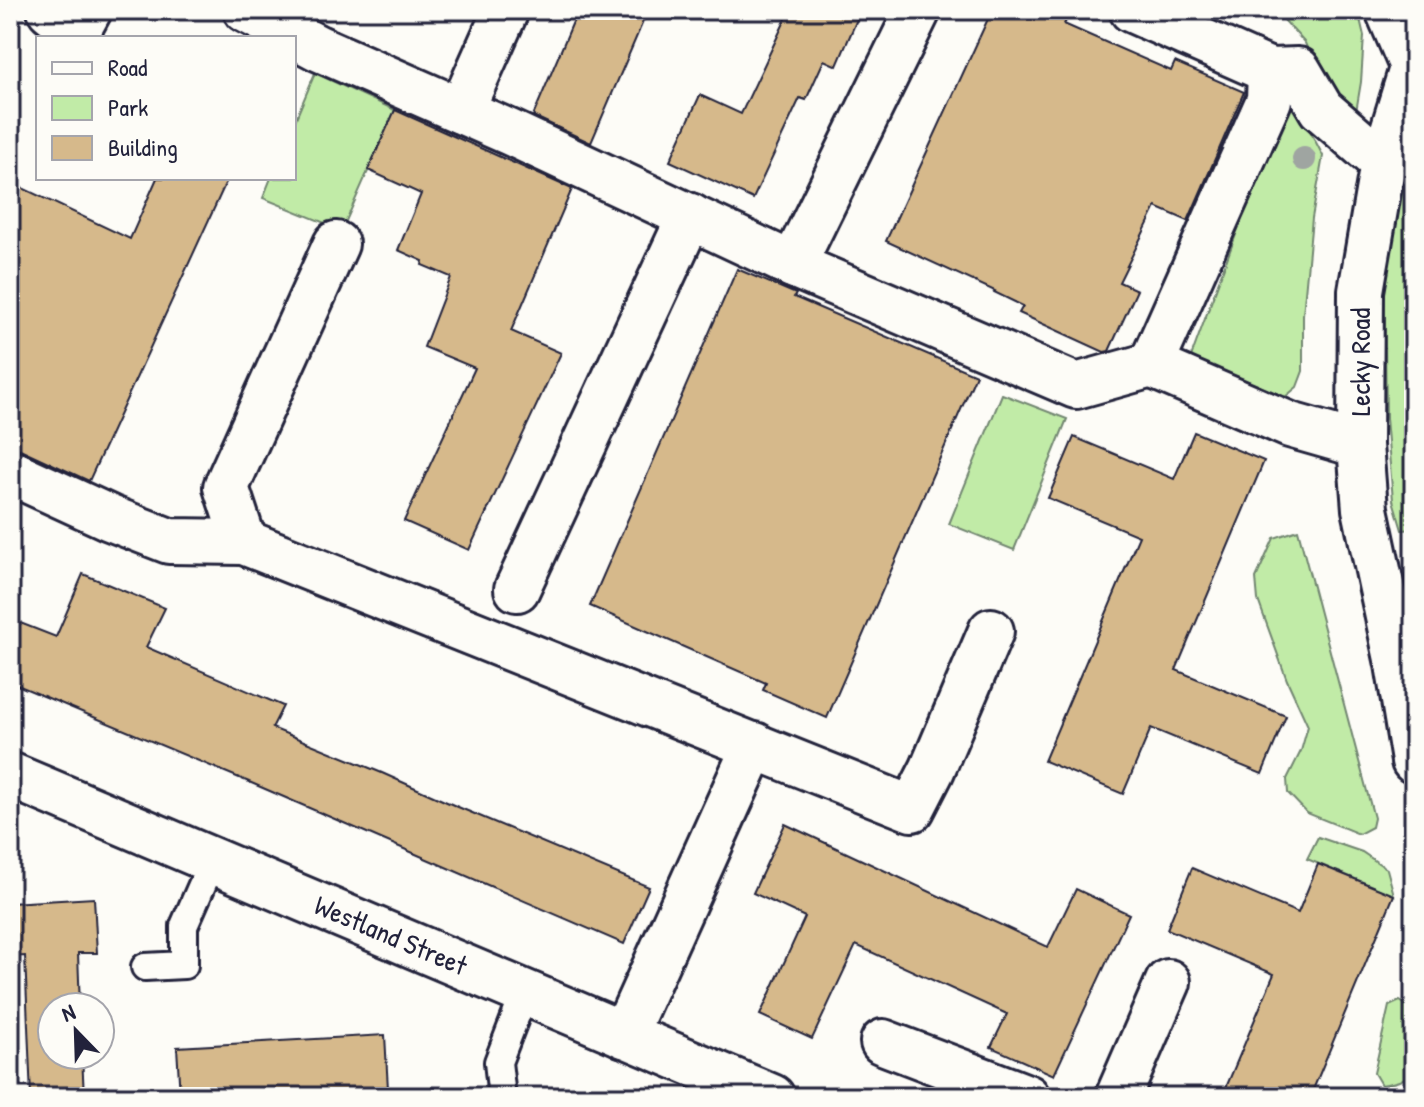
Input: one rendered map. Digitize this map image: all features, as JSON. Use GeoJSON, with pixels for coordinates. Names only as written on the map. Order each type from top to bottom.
{"type":"FeatureCollection","features":[{"type":"Feature","properties":{"kind":"street"},"geometry":{"type":"LineString","coordinates":[[246,10],[295,36]]}},
{"type":"Feature","properties":{"kind":"street"},"geometry":{"type":"LineString","coordinates":[[461,111],[506,10]]}},
{"type":"Feature","properties":{"kind":"street"},"geometry":{"type":"LineString","coordinates":[[793,265],[918,10]]}},
{"type":"Feature","properties":{"kind":"street"},"geometry":{"type":"LineString","coordinates":[[1132,10],[1270,71],[1298,70],[1321,109],[1383,163]]}},
{"type":"Feature","properties":{"kind":"street"},"geometry":{"type":"LineString","coordinates":[[1388,10],[1413,64]]}},
{"type":"Feature","properties":{"kind":"street"},"geometry":{"type":"LineString","coordinates":[[296,36],[793,265],[1076,386],[1151,365],[1290,425],[1360,445]]}},
{"type":"Feature","properties":{"kind":"street","name":"Lecky Road"},"geometry":{"type":"LineString","coordinates":[[1413,64],[1383,163],[1361,291],[1360,445],[1365,509],[1406,673],[1414,761]]}},
{"type":"Feature","properties":{"kind":"street"},"geometry":{"type":"LineString","coordinates":[[1151,365],[1269,100],[1270,71]]}},
{"type":"Feature","properties":{"kind":"street"},"geometry":{"type":"LineString","coordinates":[[517,589],[690,216]]}},
{"type":"Feature","properties":{"kind":"street"},"geometry":{"type":"LineString","coordinates":[[244,542],[226,487],[336,244]]}},
{"type":"Feature","properties":{"kind":"street"},"geometry":{"type":"LineString","coordinates":[[10,472],[169,541],[244,542],[912,809],[932,770],[991,631]]}},
{"type":"Feature","properties":{"kind":"street"},"geometry":{"type":"LineString","coordinates":[[624,1035],[755,745]]}},
{"type":"Feature","properties":{"kind":"street","name":"Westland Street"},"geometry":{"type":"LineString","coordinates":[[10,775],[772,1097]]}},
{"type":"Feature","properties":{"kind":"street"},"geometry":{"type":"LineString","coordinates":[[1118,1097],[1168,982]]}},
{"type":"Feature","properties":{"kind":"street"},"geometry":{"type":"LineString","coordinates":[[883,1042],[1027,1097]]}},
{"type":"Feature","properties":{"kind":"lane"},"geometry":{"type":"LineString","coordinates":[[145,967],[184,965],[184,926],[213,860]]}},
{"type":"Feature","properties":{"kind":"lane"},"geometry":{"type":"LineString","coordinates":[[502,1097],[498,1062],[525,992]]}},
{"type":"Feature","properties":{"kind":"green space"},"geometry":{"type":"Polygon","coordinates":[[[1275,10],[1358,10],[1364,36],[1354,124],[1338,119],[1305,43],[1275,10]]]}},
{"type":"Feature","properties":{"kind":"green space"},"geometry":{"type":"Polygon","coordinates":[[[315,73],[395,110],[342,230],[263,198],[270,180],[296,180],[296,118],[315,73]]]}},
{"type":"Feature","properties":{"kind":"green space"},"geometry":{"type":"Polygon","coordinates":[[[1289,90],[1323,156],[1312,218],[1303,315],[1303,371],[1297,387],[1285,397],[1191,357],[1289,90]]]}},
{"type":"Feature","properties":{"kind":"green space"},"geometry":{"type":"Polygon","coordinates":[[[1414,123],[1414,529],[1402,530],[1393,500],[1386,418],[1384,272],[1398,165],[1414,123]]]}},
{"type":"Feature","properties":{"kind":"green space"},"geometry":{"type":"Polygon","coordinates":[[[1002,394],[1067,419],[1014,550],[949,524],[1002,394]]]}},
{"type":"Feature","properties":{"kind":"green space"},"geometry":{"type":"Polygon","coordinates":[[[1298,530],[1374,818],[1372,827],[1359,834],[1307,813],[1288,793],[1287,779],[1301,751],[1308,726],[1287,680],[1258,600],[1256,578],[1274,538],[1298,530]]]}},
{"type":"Feature","properties":{"kind":"green space"},"geometry":{"type":"Polygon","coordinates":[[[1318,837],[1362,852],[1387,869],[1394,895],[1307,859],[1318,837]]]}},
{"type":"Feature","properties":{"kind":"green space"},"geometry":{"type":"Polygon","coordinates":[[[1400,1001],[1409,1007],[1414,1071],[1399,1081],[1381,1085],[1374,1073],[1389,1006],[1400,1001]]]}},
{"type":"Feature","properties":{"kind":"building"},"geometry":{"type":"Polygon","coordinates":[[[578,10],[648,10],[591,143],[533,116],[578,10]]]}},
{"type":"Feature","properties":{"kind":"building"},"geometry":{"type":"Polygon","coordinates":[[[790,10],[861,10],[837,66],[824,60],[806,100],[800,98],[753,199],[670,161],[700,95],[741,114],[790,10]]]}},
{"type":"Feature","properties":{"kind":"building"},"geometry":{"type":"Polygon","coordinates":[[[992,10],[1043,10],[1066,21],[1064,24],[1171,71],[1175,62],[1244,92],[1188,221],[1156,207],[1119,282],[1137,290],[1109,351],[1104,352],[1019,313],[1023,306],[886,241],[992,10]]]}},
{"type":"Feature","properties":{"kind":"building"},"geometry":{"type":"Polygon","coordinates":[[[395,110],[572,189],[511,331],[561,353],[469,550],[404,521],[475,368],[424,347],[451,277],[422,265],[423,261],[398,250],[421,194],[368,170],[395,110]]]}},
{"type":"Feature","properties":{"kind":"building"},"geometry":{"type":"Polygon","coordinates":[[[156,180],[227,180],[89,481],[10,447],[10,182],[130,239],[156,180]]]}},
{"type":"Feature","properties":{"kind":"building"},"geometry":{"type":"Polygon","coordinates":[[[737,269],[796,294],[794,297],[976,375],[827,718],[763,690],[766,683],[590,606],[737,269]]]}},
{"type":"Feature","properties":{"kind":"building"},"geometry":{"type":"Polygon","coordinates":[[[1194,432],[1264,461],[1176,670],[1286,716],[1262,774],[1151,728],[1123,794],[1044,761],[1139,536],[1048,498],[1074,437],[1174,479],[1194,432]]]}},
{"type":"Feature","properties":{"kind":"building"},"geometry":{"type":"Polygon","coordinates":[[[83,574],[165,608],[146,647],[283,706],[272,728],[649,887],[624,944],[10,682],[10,619],[56,637],[83,574]]]}},
{"type":"Feature","properties":{"kind":"building"},"geometry":{"type":"Polygon","coordinates":[[[785,824],[1048,947],[1076,889],[1129,914],[1054,1075],[991,1047],[1007,1014],[856,945],[812,1039],[760,1015],[805,917],[753,893],[785,824]]]}},
{"type":"Feature","properties":{"kind":"building"},"geometry":{"type":"Polygon","coordinates":[[[1318,864],[1394,895],[1310,1097],[1222,1097],[1274,974],[1167,929],[1192,868],[1298,913],[1318,864]]]}},
{"type":"Feature","properties":{"kind":"building"},"geometry":{"type":"Polygon","coordinates":[[[94,898],[97,953],[78,953],[79,991],[36,991],[36,1071],[83,1071],[84,1097],[31,1097],[25,956],[10,957],[10,903],[94,898]]]}},
{"type":"Feature","properties":{"kind":"building"},"geometry":{"type":"Polygon","coordinates":[[[385,1035],[388,1089],[250,1097],[180,1097],[177,1047],[385,1035]]]}}]}
